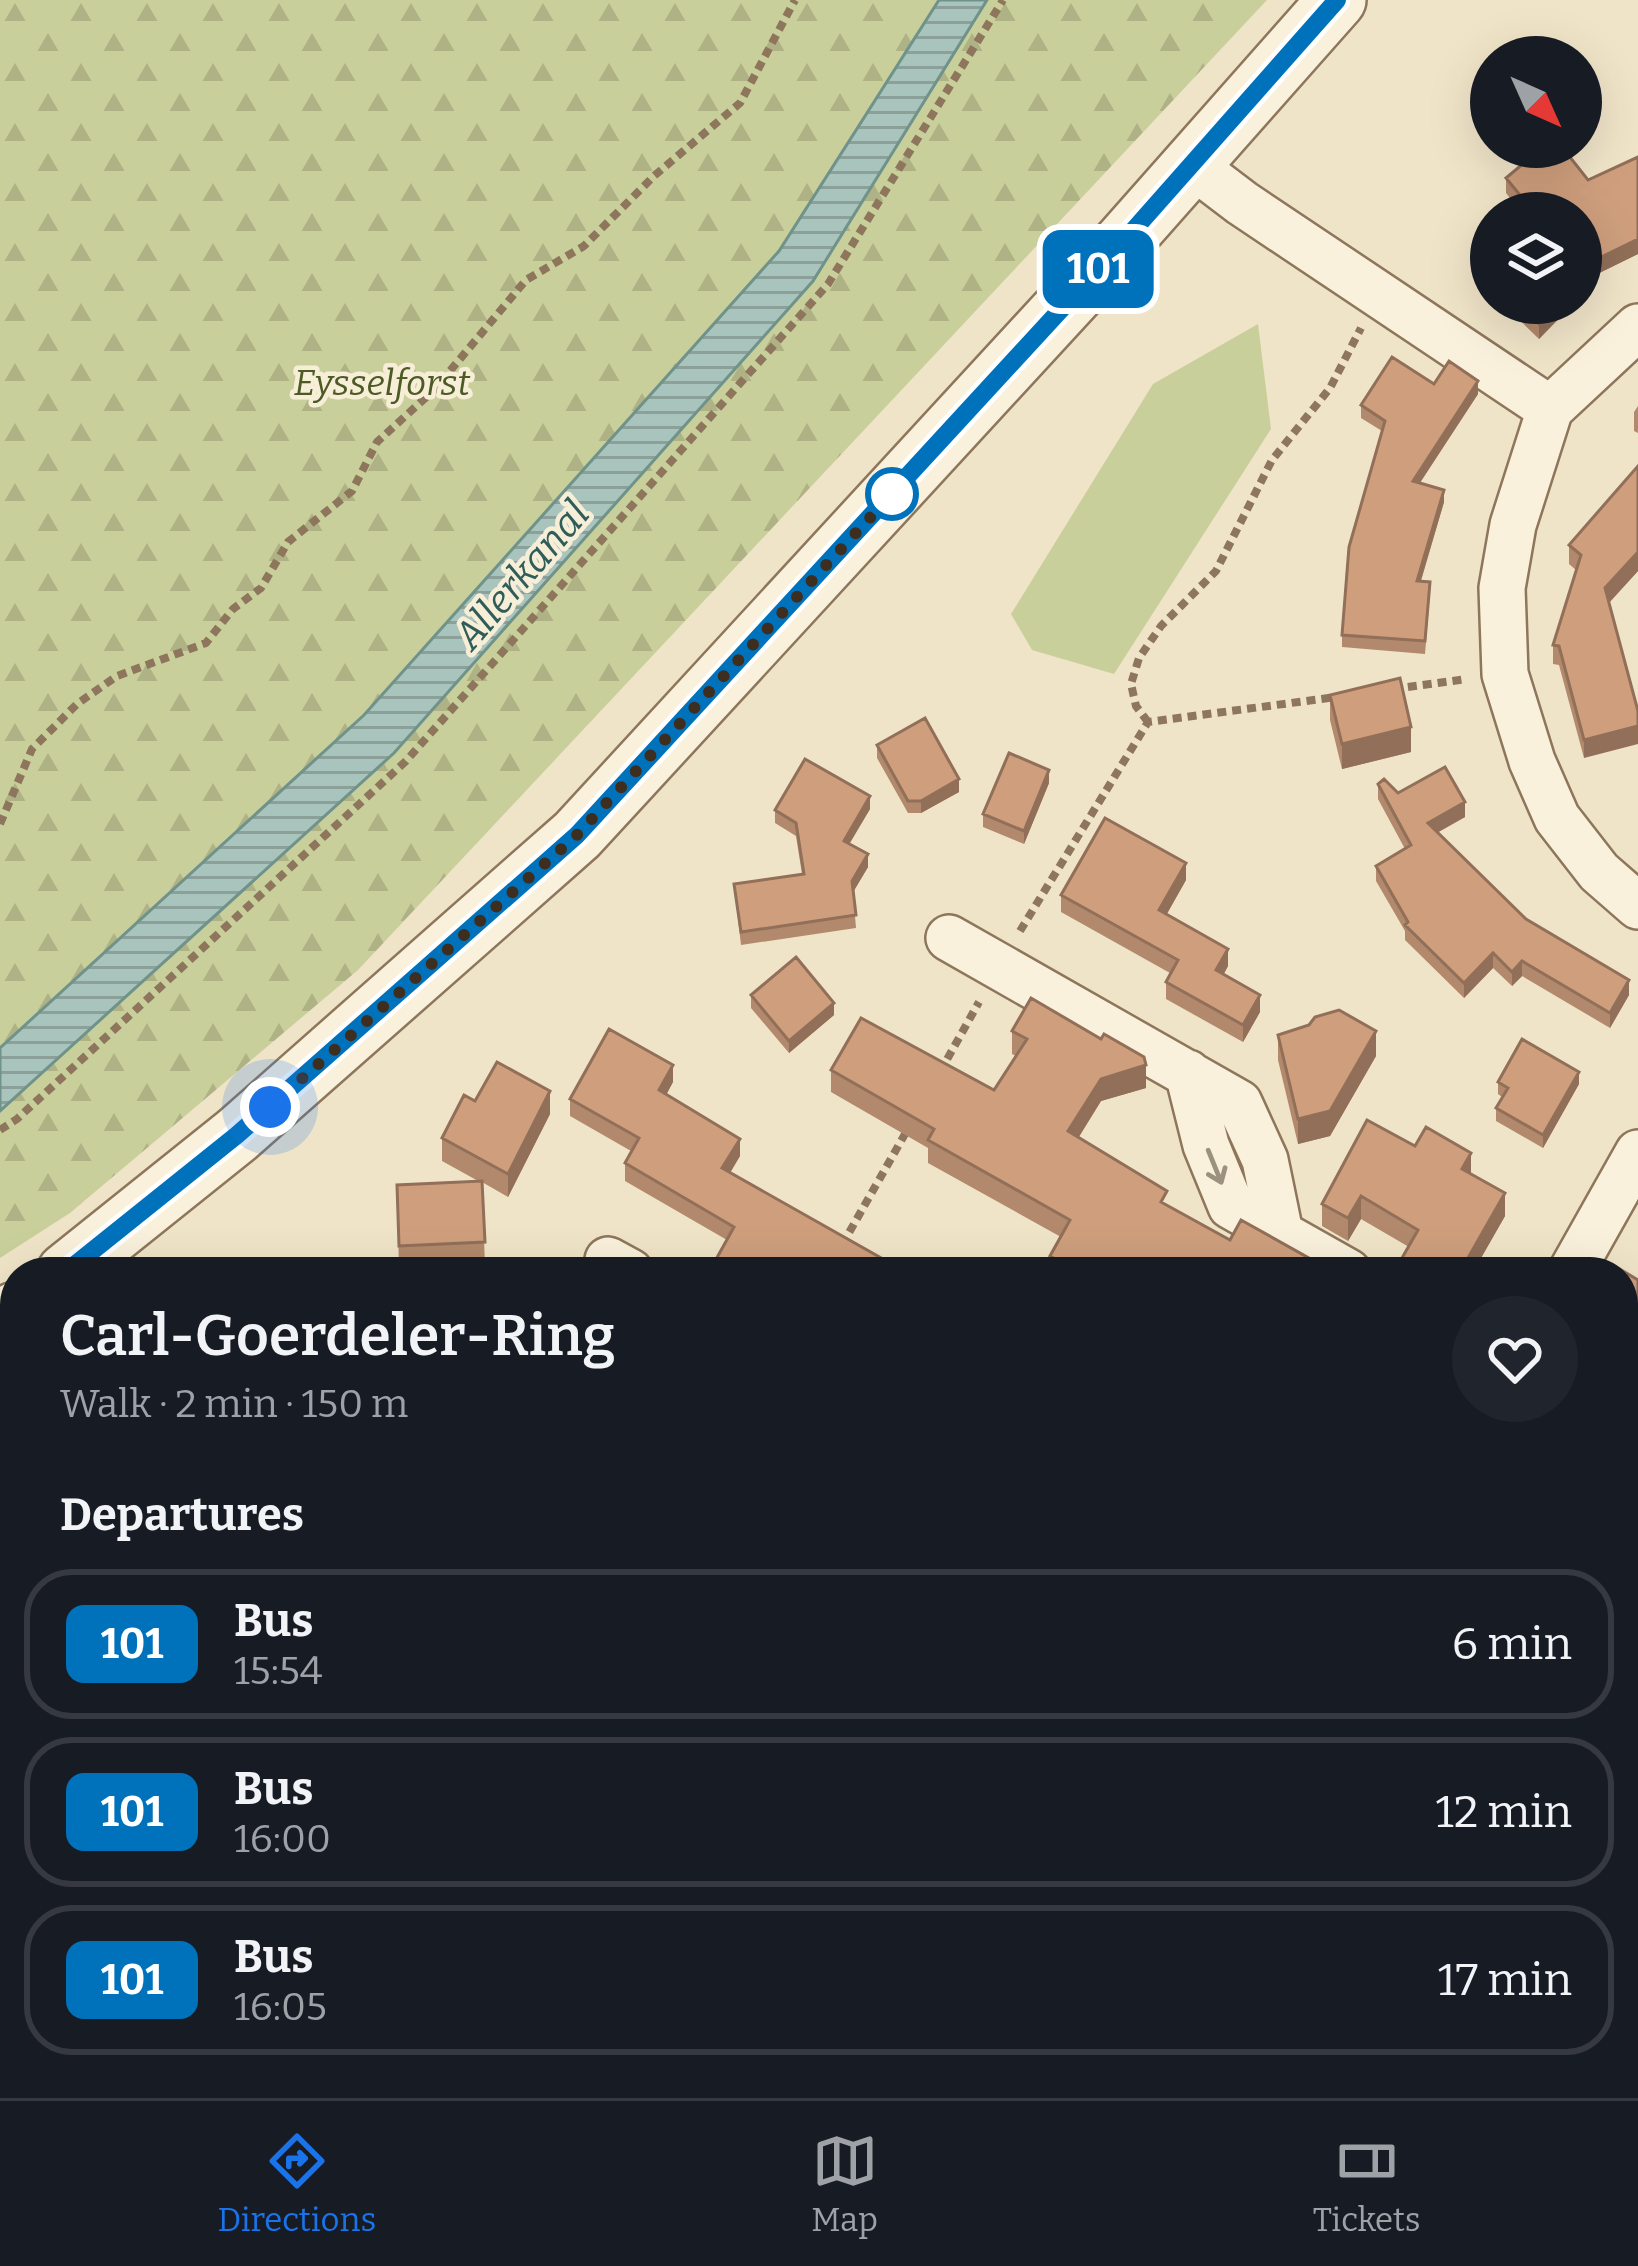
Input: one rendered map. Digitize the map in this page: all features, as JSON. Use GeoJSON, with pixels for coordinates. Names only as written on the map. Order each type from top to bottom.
{"type":"FeatureCollection","features":[{"type":"Feature","properties":{"kind":"street"},"geometry":{"type":"LineString","coordinates":[[85,1257],[237,1135],[577,835],[1192,165],[1337,0]]}},
{"type":"Feature","properties":{"kind":"street"},"geometry":{"type":"LineString","coordinates":[[1192,165],[1241,203],[1550,409]]}},
{"type":"Feature","properties":{"kind":"street"},"geometry":{"type":"LineString","coordinates":[[1638,327],[1550,409],[1513,525],[1502,587],[1505,674],[1532,761],[1557,818],[1599,872],[1638,906]]}},
{"type":"Feature","properties":{"kind":"street"},"geometry":{"type":"LineString","coordinates":[[950,938],[1188,1073],[1206,1145],[1231,1206],[1322,1257]]}},
{"type":"Feature","properties":{"kind":"street"},"geometry":{"type":"LineString","coordinates":[[1579,1257],[1638,1154]]}},
{"type":"Feature","properties":{"kind":"path"},"geometry":{"type":"LineString","coordinates":[[0,824],[32,749],[77,704],[117,676],[206,643],[233,609],[260,588],[288,542],[352,490],[377,442],[434,390],[526,280],[584,247],[654,176],[740,103],[795,0]]}},
{"type":"Feature","properties":{"kind":"path"},"geometry":{"type":"LineString","coordinates":[[0,1130],[406,761],[828,284],[1003,0]]}},
{"type":"Feature","properties":{"kind":"path"},"geometry":{"type":"LineString","coordinates":[[1148,722],[1136,706],[1131,684],[1139,658],[1161,626],[1216,571],[1272,460],[1330,388],[1380,296]]}},
{"type":"Feature","properties":{"kind":"path"},"geometry":{"type":"LineString","coordinates":[[1371,692],[1505,674]]}},
{"type":"Feature","properties":{"kind":"path"},"geometry":{"type":"LineString","coordinates":[[1148,722],[1349,695]]}},
{"type":"Feature","properties":{"kind":"path"},"geometry":{"type":"LineString","coordinates":[[932,1086],[1148,722]]}},
{"type":"Feature","properties":{"kind":"path"},"geometry":{"type":"LineString","coordinates":[[838,1251],[920,1107]]}},
{"type":"Feature","properties":{"kind":"green space","name":"Eysselforst"},"geometry":{"type":"Polygon","coordinates":[[[0,0],[1267,0],[358,970],[70,1213],[0,1257],[0,0]]]}},
{"type":"Feature","properties":{"kind":"green space"},"geometry":{"type":"Polygon","coordinates":[[[1258,324],[1271,429],[1114,674],[1032,650],[1011,614],[1153,384],[1258,324]]]}},
{"type":"Feature","properties":{"kind":"water","name":"Allerkanal"},"geometry":{"type":"Polygon","coordinates":[[[939,0],[987,0],[813,281],[394,753],[0,1111],[0,1048],[364,715],[779,251],[939,0]]]}},
{"type":"Feature","properties":{"kind":"building"},"geometry":{"type":"Polygon","coordinates":[[[1638,157],[1638,239],[1602,257],[1602,192],[1518,192],[1506,178],[1518,168],[1579,168],[1588,180],[1638,157]]]}},
{"type":"Feature","properties":{"kind":"building"},"geometry":{"type":"Polygon","coordinates":[[[1392,357],[1434,384],[1449,361],[1478,381],[1413,481],[1444,490],[1417,581],[1430,582],[1425,641],[1342,635],[1349,547],[1385,421],[1361,405],[1392,357]]]}},
{"type":"Feature","properties":{"kind":"building"},"geometry":{"type":"Polygon","coordinates":[[[1638,466],[1638,552],[1605,588],[1638,726],[1584,740],[1559,646],[1553,645],[1581,555],[1569,545],[1638,466]]]}},
{"type":"Feature","properties":{"kind":"building"},"geometry":{"type":"Polygon","coordinates":[[[1400,678],[1411,727],[1342,744],[1330,695],[1400,678]]]}},
{"type":"Feature","properties":{"kind":"building"},"geometry":{"type":"Polygon","coordinates":[[[925,718],[959,779],[921,801],[908,801],[877,745],[925,718]]]}},
{"type":"Feature","properties":{"kind":"building"},"geometry":{"type":"Polygon","coordinates":[[[1009,753],[1049,770],[1024,831],[983,814],[1009,753]]]}},
{"type":"Feature","properties":{"kind":"building"},"geometry":{"type":"Polygon","coordinates":[[[805,759],[870,796],[844,841],[868,854],[852,881],[856,915],[741,932],[734,884],[804,874],[796,823],[775,810],[805,759]]]}},
{"type":"Feature","properties":{"kind":"building"},"geometry":{"type":"Polygon","coordinates":[[[1445,767],[1465,802],[1428,823],[1526,919],[1629,980],[1610,1013],[1522,961],[1512,972],[1493,953],[1464,983],[1405,925],[1408,922],[1376,866],[1411,845],[1378,784],[1384,779],[1398,793],[1445,767]]]}},
{"type":"Feature","properties":{"kind":"building"},"geometry":{"type":"Polygon","coordinates":[[[1105,818],[1186,863],[1159,910],[1228,949],[1216,970],[1260,995],[1243,1025],[1166,982],[1178,960],[1061,895],[1105,818]]]}},
{"type":"Feature","properties":{"kind":"building"},"geometry":{"type":"Polygon","coordinates":[[[796,957],[834,1003],[789,1041],[751,995],[796,957]]]}},
{"type":"Feature","properties":{"kind":"building"},"geometry":{"type":"Polygon","coordinates":[[[1031,998],[1101,1039],[1104,1034],[1144,1057],[1146,1065],[1101,1079],[1068,1131],[1167,1191],[1161,1202],[1230,1240],[1241,1220],[1307,1257],[1052,1257],[1070,1220],[928,1140],[934,1129],[831,1070],[861,1018],[994,1090],[1027,1039],[1012,1031],[1031,998]]]}},
{"type":"Feature","properties":{"kind":"building"},"geometry":{"type":"Polygon","coordinates":[[[1339,1010],[1376,1031],[1330,1111],[1298,1119],[1278,1035],[1339,1010]]]}},
{"type":"Feature","properties":{"kind":"building"},"geometry":{"type":"Polygon","coordinates":[[[609,1029],[673,1065],[659,1090],[740,1139],[722,1168],[879,1257],[717,1257],[734,1227],[625,1163],[639,1138],[570,1099],[609,1029]]]}},
{"type":"Feature","properties":{"kind":"building"},"geometry":{"type":"Polygon","coordinates":[[[1522,1039],[1579,1072],[1543,1135],[1496,1108],[1508,1088],[1498,1082],[1522,1039]]]}},
{"type":"Feature","properties":{"kind":"building"},"geometry":{"type":"Polygon","coordinates":[[[497,1062],[550,1091],[508,1174],[442,1138],[464,1095],[475,1101],[497,1062]]]}},
{"type":"Feature","properties":{"kind":"building"},"geometry":{"type":"Polygon","coordinates":[[[1367,1120],[1415,1146],[1426,1127],[1471,1153],[1462,1169],[1505,1193],[1469,1257],[1403,1257],[1418,1230],[1361,1196],[1348,1218],[1322,1204],[1367,1120]]]}},
{"type":"Feature","properties":{"kind":"building"},"geometry":{"type":"Polygon","coordinates":[[[482,1181],[485,1242],[399,1246],[397,1185],[482,1181]]]}},
{"type":"Feature","properties":{"kind":"bus line","name":"101"},"geometry":{"type":"LineString","coordinates":[[85,1257],[237,1135],[577,835],[1123,242],[1337,0]]}},
{"type":"Feature","properties":{"kind":"route"},"geometry":{"type":"LineString","coordinates":[[270,1107],[577,835],[902,483],[892,494]]}}]}
